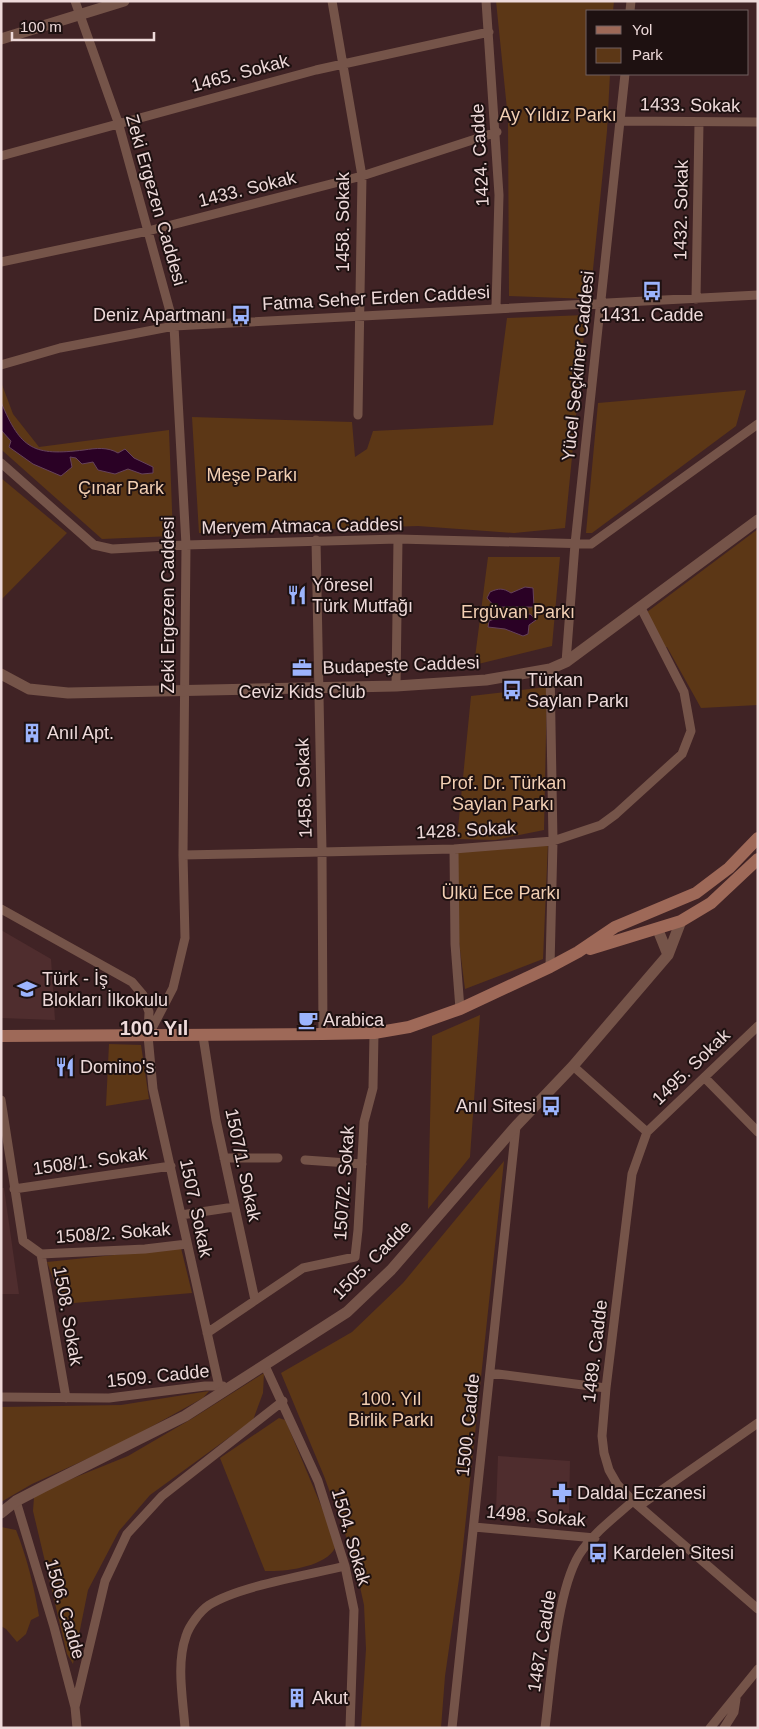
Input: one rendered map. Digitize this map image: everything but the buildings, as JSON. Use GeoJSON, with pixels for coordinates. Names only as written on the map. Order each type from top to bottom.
{"type":"FeatureCollection","features":[{"type":"Feature","properties":{"kind":"main road"},"geometry":{"type":"LineString","coordinates":[[1,1036],[204,1036],[374,1033],[409,1028],[460,1009],[550,967],[578,952],[616,927],[696,893],[729,868],[758,838]]}},
{"type":"Feature","properties":{"kind":"main road"},"geometry":{"type":"LineString","coordinates":[[578,952],[658,930],[681,921],[710,903],[758,859]]}},
{"type":"Feature","properties":{"kind":"main road"},"geometry":{"type":"LineString","coordinates":[[670,903],[681,921]]}},
{"type":"Feature","properties":{"kind":"main road"},"geometry":{"type":"LineString","coordinates":[[651,912],[658,930]]}},
{"type":"Feature","properties":{"kind":"street","name":"Zeki Ergezen Caddesi"},"geometry":{"type":"LineString","coordinates":[[75,1],[81,13],[118,122],[174,326],[186,545],[183,855],[185,938],[180,966],[173,988],[148,1036]]}},
{"type":"Feature","properties":{"kind":"street"},"geometry":{"type":"LineString","coordinates":[[1,39],[124,1]]}},
{"type":"Feature","properties":{"kind":"street","name":"1458. Sokak"},"geometry":{"type":"LineString","coordinates":[[332,1],[341,64],[362,176],[358,415]]}},
{"type":"Feature","properties":{"kind":"street","name":"1424. Cadde"},"geometry":{"type":"LineString","coordinates":[[486,1],[497,132],[500,215],[496,307]]}},
{"type":"Feature","properties":{"kind":"street","name":"1465. Sokak"},"geometry":{"type":"LineString","coordinates":[[1,156],[118,122],[341,64],[489,32]]}},
{"type":"Feature","properties":{"kind":"street","name":"Yücel Seçkiner Caddesi"},"geometry":{"type":"LineString","coordinates":[[566,662],[575,544],[622,121],[625,75]]}},
{"type":"Feature","properties":{"kind":"street","name":"1433. Sokak"},"geometry":{"type":"LineString","coordinates":[[622,121],[758,122]]}},
{"type":"Feature","properties":{"kind":"street","name":"1432. Sokak"},"geometry":{"type":"LineString","coordinates":[[696,298],[699,123]]}},
{"type":"Feature","properties":{"kind":"street","name":"1433. Sokak"},"geometry":{"type":"LineString","coordinates":[[1,262],[148,231],[362,176],[497,132]]}},
{"type":"Feature","properties":{"kind":"street","name":"Fatma Seher Erden Caddesi"},"geometry":{"type":"LineString","coordinates":[[1,365],[60,348],[174,326],[496,307],[601,304],[758,295]]}},
{"type":"Feature","properties":{"kind":"street","name":"Meryem Atmaca Caddesi"},"geometry":{"type":"LineString","coordinates":[[1,462],[94,545],[112,550],[316,540],[398,539],[591,544],[758,424]]}},
{"type":"Feature","properties":{"kind":"street","name":"Budapeşte Caddesi"},"geometry":{"type":"LineString","coordinates":[[1,674],[29,689],[48,692],[396,686],[486,680],[550,669],[566,662],[758,520]]}},
{"type":"Feature","properties":{"kind":"street"},"geometry":{"type":"LineString","coordinates":[[396,686],[398,539]]}},
{"type":"Feature","properties":{"kind":"street","name":"1458. Sokak"},"geometry":{"type":"LineString","coordinates":[[316,540],[322,852],[323,1034]]}},
{"type":"Feature","properties":{"kind":"street","name":"1428. Sokak"},"geometry":{"type":"LineString","coordinates":[[183,855],[454,849],[552,841],[601,825],[616,814],[682,754],[691,731],[684,692],[641,608]]}},
{"type":"Feature","properties":{"kind":"street"},"geometry":{"type":"LineString","coordinates":[[550,669],[552,841],[550,967]]}},
{"type":"Feature","properties":{"kind":"street"},"geometry":{"type":"LineString","coordinates":[[454,849],[455,944],[460,1009]]}},
{"type":"Feature","properties":{"kind":"street","name":"1507. Sokak"},"geometry":{"type":"LineString","coordinates":[[1,909],[132,982],[143,995],[149,1012],[148,1036],[153,1089],[207,1333],[223,1386]]}},
{"type":"Feature","properties":{"kind":"street","name":"1505. Cadde"},"geometry":{"type":"LineString","coordinates":[[1,1513],[16,1501],[186,1416],[223,1386],[265,1366],[347,1312],[372,1290],[516,1126],[573,1066],[668,955],[681,921]]}},
{"type":"Feature","properties":{"kind":"street"},"geometry":{"type":"LineString","coordinates":[[658,930],[668,955]]}},
{"type":"Feature","properties":{"kind":"street","name":"1495. Sokak"},"geometry":{"type":"LineString","coordinates":[[647,1132],[758,1026]]}},
{"type":"Feature","properties":{"kind":"street","name":"1507/2. Sokak"},"geometry":{"type":"LineString","coordinates":[[207,1333],[303,1268],[355,1257],[364,1122],[373,1088],[374,1033]]}},
{"type":"Feature","properties":{"kind":"street","name":"1507/1. Sokak"},"geometry":{"type":"LineString","coordinates":[[204,1036],[216,1120],[255,1300]]}},
{"type":"Feature","properties":{"kind":"street"},"geometry":{"type":"LineString","coordinates":[[573,1066],[647,1132]]}},
{"type":"Feature","properties":{"kind":"street"},"geometry":{"type":"LineString","coordinates":[[705,1078],[758,1132]]}},
{"type":"Feature","properties":{"kind":"street","name":"1508. Sokak"},"geometry":{"type":"LineString","coordinates":[[1,1100],[23,1241],[41,1254],[66,1398]]}},
{"type":"Feature","properties":{"kind":"street","name":"1500. Cadde"},"geometry":{"type":"LineString","coordinates":[[452,1728],[516,1126]]}},
{"type":"Feature","properties":{"kind":"street","name":"1489. Cadde"},"geometry":{"type":"LineString","coordinates":[[647,1132],[632,1174],[606,1388],[602,1436],[604,1452],[609,1470],[617,1484],[636,1504],[758,1609]]}},
{"type":"Feature","properties":{"kind":"street"},"geometry":{"type":"LineString","coordinates":[[224,1158],[278,1158]]}},
{"type":"Feature","properties":{"kind":"street"},"geometry":{"type":"LineString","coordinates":[[305,1160],[362,1164]]}},
{"type":"Feature","properties":{"kind":"street","name":"1508/1. Sokak"},"geometry":{"type":"LineString","coordinates":[[14,1189],[171,1166]]}},
{"type":"Feature","properties":{"kind":"street"},"geometry":{"type":"LineString","coordinates":[[181,1215],[234,1206]]}},
{"type":"Feature","properties":{"kind":"street","name":"1508/2. Sokak"},"geometry":{"type":"LineString","coordinates":[[41,1254],[145,1249],[187,1244]]}},
{"type":"Feature","properties":{"kind":"street","name":"1504. Sokak"},"geometry":{"type":"LineString","coordinates":[[265,1366],[283,1401],[318,1480],[345,1566],[354,1610],[350,1728]]}},
{"type":"Feature","properties":{"kind":"street"},"geometry":{"type":"LineString","coordinates":[[490,1374],[606,1388]]}},
{"type":"Feature","properties":{"kind":"street","name":"1509. Cadde"},"geometry":{"type":"LineString","coordinates":[[1,1397],[124,1398],[223,1386]]}},
{"type":"Feature","properties":{"kind":"street"},"geometry":{"type":"LineString","coordinates":[[75,1707],[105,1581],[126,1534],[162,1496],[283,1401]]}},
{"type":"Feature","properties":{"kind":"street"},"geometry":{"type":"LineString","coordinates":[[636,1504],[758,1423]]}},
{"type":"Feature","properties":{"kind":"street","name":"1506. Cadde"},"geometry":{"type":"LineString","coordinates":[[16,1501],[54,1627],[75,1707],[77,1728]]}},
{"type":"Feature","properties":{"kind":"street","name":"1487. Cadde"},"geometry":{"type":"LineString","coordinates":[[545,1728],[564,1591],[579,1555],[595,1538],[636,1504]]}},
{"type":"Feature","properties":{"kind":"street","name":"1498. Sokak"},"geometry":{"type":"LineString","coordinates":[[474,1527],[595,1538]]}},
{"type":"Feature","properties":{"kind":"street"},"geometry":{"type":"LineString","coordinates":[[186,1728],[182,1686],[182,1658],[186,1635],[197,1618],[208,1606],[240,1591],[345,1566]]}},
{"type":"Feature","properties":{"kind":"street"},"geometry":{"type":"LineString","coordinates":[[710,1728],[758,1669]]}},
{"type":"Feature","properties":{"kind":"street"},"geometry":{"type":"LineString","coordinates":[[724,1728],[734,1712],[737,1696]]}},
{"type":"Feature","properties":{"kind":"shaded area"},"geometry":{"type":"Polygon","coordinates":[[[1,402],[15,431],[31,446],[53,452],[102,448],[118,453],[125,449],[134,458],[153,467],[153,473],[142,474],[128,469],[115,474],[98,470],[93,462],[82,464],[76,458],[70,457],[72,467],[61,476],[33,464],[9,447],[11,441],[1,430],[1,402]]]}},
{"type":"Feature","properties":{"kind":"shaded area"},"geometry":{"type":"Polygon","coordinates":[[[525,587],[533,588],[534,607],[495,607],[487,598],[490,592],[496,590],[503,589],[511,593],[525,587]]]}},
{"type":"Feature","properties":{"kind":"shaded area"},"geometry":{"type":"Polygon","coordinates":[[[530,614],[536,620],[529,625],[528,634],[523,636],[505,629],[488,627],[489,621],[494,619],[530,614]]]}},
{"type":"Feature","properties":{"kind":"shaded area","name":"Türk - İş Blokları İlkokulu"},"geometry":{"type":"Polygon","coordinates":[[[1,930],[51,959],[55,1020],[1,1018],[1,930]]]}},
{"type":"Feature","properties":{"kind":"shaded area"},"geometry":{"type":"Polygon","coordinates":[[[1,1188],[4,1188],[19,1294],[1,1294],[1,1188]]]}},
{"type":"Feature","properties":{"kind":"shaded area"},"geometry":{"type":"Polygon","coordinates":[[[498,1456],[570,1461],[569,1513],[496,1510],[498,1456]]]}},
{"type":"Feature","properties":{"kind":"green space","name":"Ay Yıldız Parkı"},"geometry":{"type":"Polygon","coordinates":[[[496,1],[614,1],[613,10],[586,10],[586,75],[610,75],[607,131],[590,299],[509,296],[508,119],[496,1]]]}},
{"type":"Feature","properties":{"kind":"green space","name":"Meşe Parkı"},"geometry":{"type":"Polygon","coordinates":[[[586,315],[565,528],[514,533],[418,526],[199,533],[192,417],[352,422],[355,457],[367,449],[373,431],[493,425],[507,318],[586,315]]]}},
{"type":"Feature","properties":{"kind":"green space","name":"Çınar Park"},"geometry":{"type":"Polygon","coordinates":[[[1,382],[13,414],[39,447],[169,430],[173,536],[102,539],[4,452],[1,449],[1,382]]]}},
{"type":"Feature","properties":{"kind":"green space"},"geometry":{"type":"Polygon","coordinates":[[[746,390],[736,426],[592,533],[586,533],[598,403],[746,390]]]}},
{"type":"Feature","properties":{"kind":"green space"},"geometry":{"type":"Polygon","coordinates":[[[1,478],[67,533],[1,600],[1,478]]]}},
{"type":"Feature","properties":{"kind":"green space"},"geometry":{"type":"Polygon","coordinates":[[[758,529],[758,705],[701,708],[667,647],[662,648],[643,615],[758,529]]]}},
{"type":"Feature","properties":{"kind":"green space","name":"Ergüvan Parkı"},"geometry":{"type":"Polygon","coordinates":[[[488,557],[560,557],[552,646],[474,665],[488,557]]]}},
{"type":"Feature","properties":{"kind":"green space","name":"Prof. Dr. Türkan Saylan Parkı"},"geometry":{"type":"Polygon","coordinates":[[[547,687],[544,830],[495,840],[457,839],[471,696],[547,687]]]}},
{"type":"Feature","properties":{"kind":"green space","name":"Ülkü Ece Parkı"},"geometry":{"type":"Polygon","coordinates":[[[548,843],[543,959],[465,989],[457,926],[456,852],[548,843]]]}},
{"type":"Feature","properties":{"kind":"green space"},"geometry":{"type":"Polygon","coordinates":[[[480,1015],[470,1157],[428,1209],[432,1036],[480,1015]]]}},
{"type":"Feature","properties":{"kind":"green space"},"geometry":{"type":"Polygon","coordinates":[[[109,1044],[141,1045],[149,1099],[106,1106],[109,1044]]]}},
{"type":"Feature","properties":{"kind":"green space","name":"100. Yıl Birlik Parkı"},"geometry":{"type":"Polygon","coordinates":[[[504,1161],[461,1565],[445,1676],[441,1728],[361,1728],[366,1649],[364,1605],[353,1555],[324,1476],[281,1373],[352,1332],[403,1283],[504,1161]]]}},
{"type":"Feature","properties":{"kind":"green space"},"geometry":{"type":"Polygon","coordinates":[[[181,1248],[192,1293],[62,1304],[47,1262],[181,1248]]]}},
{"type":"Feature","properties":{"kind":"green space"},"geometry":{"type":"Polygon","coordinates":[[[264,1373],[263,1393],[253,1420],[150,1495],[119,1531],[88,1590],[73,1664],[67,1654],[33,1511],[34,1497],[39,1492],[128,1456],[264,1373]]]}},
{"type":"Feature","properties":{"kind":"green space"},"geometry":{"type":"Polygon","coordinates":[[[209,1391],[203,1398],[120,1444],[32,1484],[1,1502],[1,1407],[121,1405],[209,1391]]]}},
{"type":"Feature","properties":{"kind":"green space"},"geometry":{"type":"Polygon","coordinates":[[[279,1418],[285,1420],[287,1424],[327,1520],[335,1548],[323,1560],[314,1564],[293,1569],[265,1571],[220,1458],[279,1418]]]}},
{"type":"Feature","properties":{"kind":"green space"},"geometry":{"type":"Polygon","coordinates":[[[1,1527],[16,1530],[30,1572],[39,1616],[31,1620],[26,1634],[17,1642],[1,1626],[1,1527]]]}},
{"type":"Feature","properties":{"kind":"place","name":"1431. Cadde"},"geometry":{"type":"Point","coordinates":[652,291]}},
{"type":"Feature","properties":{"kind":"place","name":"Deniz Apartmanı"},"geometry":{"type":"Point","coordinates":[241,315]}},
{"type":"Feature","properties":{"kind":"place","name":"Yöresel Türk Mutfağı"},"geometry":{"type":"Point","coordinates":[297,595]}},
{"type":"Feature","properties":{"kind":"place","name":"Ceviz Kids Club"},"geometry":{"type":"Point","coordinates":[302,668]}},
{"type":"Feature","properties":{"kind":"place","name":"Türkan Saylan Parkı"},"geometry":{"type":"Point","coordinates":[512,690]}},
{"type":"Feature","properties":{"kind":"place","name":"Anıl Apt."},"geometry":{"type":"Point","coordinates":[32,733]}},
{"type":"Feature","properties":{"kind":"place","name":"Türk - İş Blokları İlkokulu"},"geometry":{"type":"Point","coordinates":[27,989]}},
{"type":"Feature","properties":{"kind":"place","name":"Arabica"},"geometry":{"type":"Point","coordinates":[308,1020]}},
{"type":"Feature","properties":{"kind":"place","name":"Domino's"},"geometry":{"type":"Point","coordinates":[65,1067]}},
{"type":"Feature","properties":{"kind":"place","name":"Anıl Sitesi"},"geometry":{"type":"Point","coordinates":[551,1106]}},
{"type":"Feature","properties":{"kind":"place","name":"Daldal Eczanesi"},"geometry":{"type":"Point","coordinates":[562,1493]}},
{"type":"Feature","properties":{"kind":"place","name":"Kardelen Sitesi"},"geometry":{"type":"Point","coordinates":[598,1553]}},
{"type":"Feature","properties":{"kind":"place","name":"Akut"},"geometry":{"type":"Point","coordinates":[297,1698]}},
{"type":"Feature","properties":{"kind":"district","name":"100. Yıl"},"geometry":{"type":"Point","coordinates":[154,1028]}}]}
